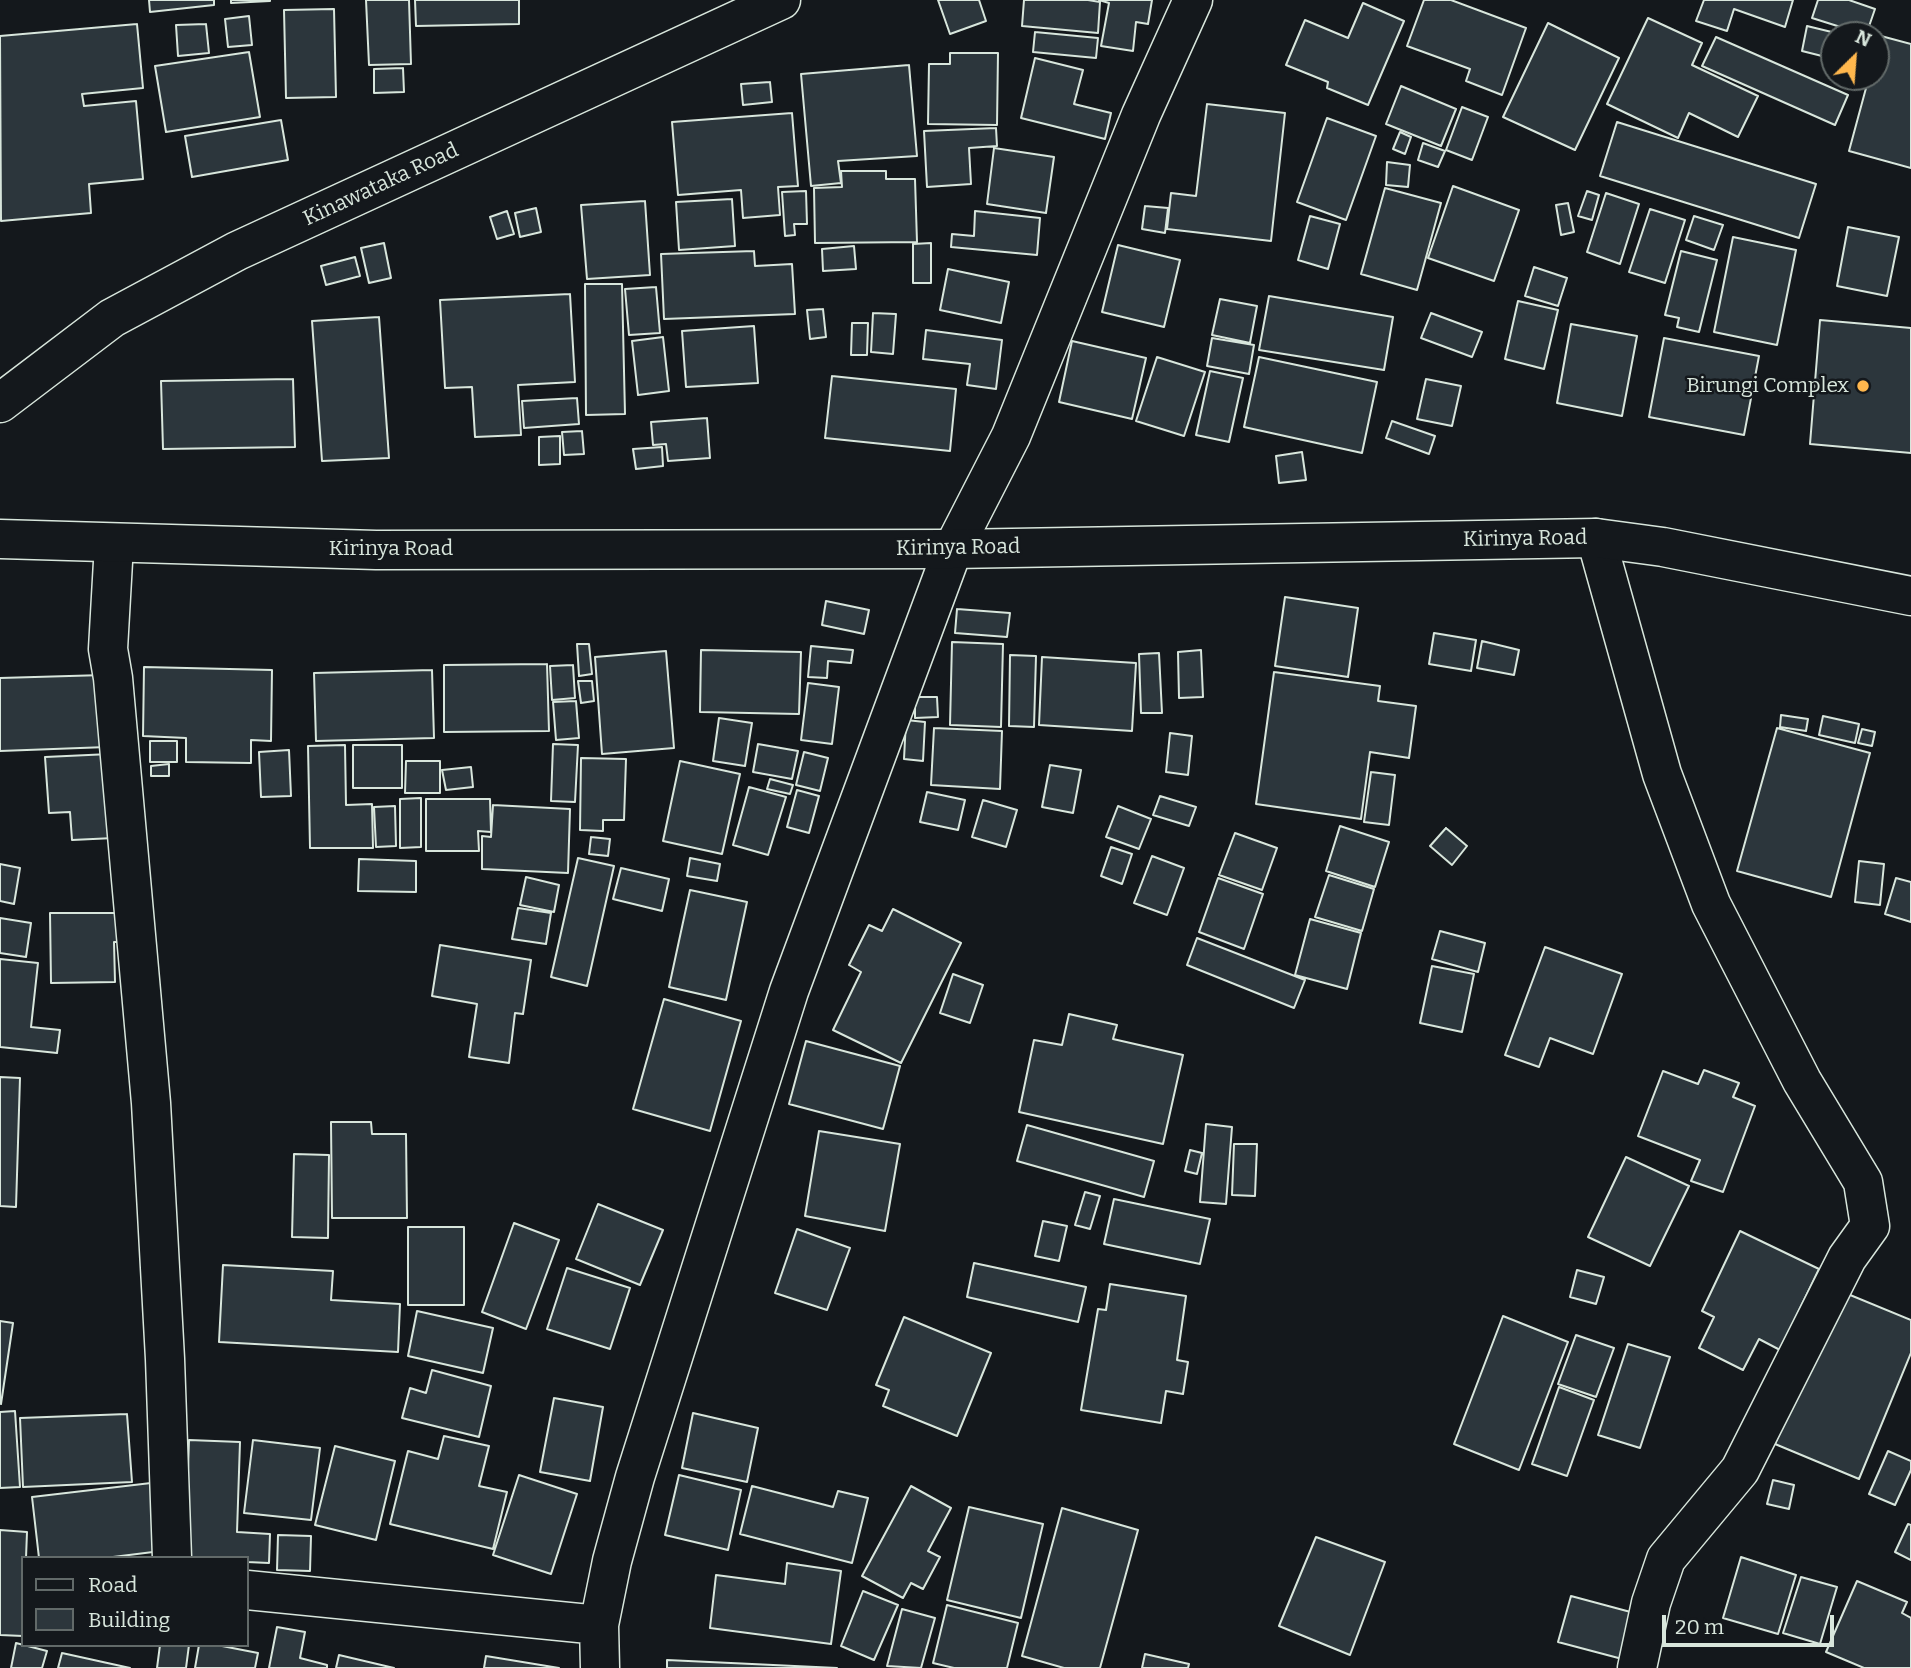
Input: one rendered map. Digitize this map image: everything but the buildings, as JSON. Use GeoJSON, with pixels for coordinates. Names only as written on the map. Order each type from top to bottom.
{"type":"FeatureCollection","features":[{"type":"Feature","properties":{"kind":"street","name":"Kinawataka Road"},"geometry":{"type":"LineString","coordinates":[[0,403],[112,318],[237,251],[781,0]]}},
{"type":"Feature","properties":{"kind":"street"},"geometry":{"type":"LineString","coordinates":[[600,1668],[599,1625],[612,1561],[635,1476],[789,991],[953,549],[1011,436],[1141,115],[1194,0]]}},
{"type":"Feature","properties":{"kind":"street"},"geometry":{"type":"LineString","coordinates":[[1596,538],[1662,774],[1711,904],[1802,1081],[1863,1182],[1870,1226],[1847,1258],[1740,1470],[1666,1559],[1651,1604],[1637,1668]]}},
{"type":"Feature","properties":{"kind":"street","name":"Kirinya Road"},"geometry":{"type":"LineString","coordinates":[[0,539],[376,550],[953,549],[1596,538],[1663,547],[1911,596]]}},
{"type":"Feature","properties":{"kind":"street"},"geometry":{"type":"LineString","coordinates":[[114,544],[108,649],[113,678],[151,1103],[165,1359],[172,1556]]}},
{"type":"Feature","properties":{"kind":"street"},"geometry":{"type":"LineString","coordinates":[[248,1590],[599,1625]]}},
{"type":"Feature","properties":{"kind":"place","name":"Birungi Complex"},"geometry":{"type":"Point","coordinates":[1863,386]}}]}
